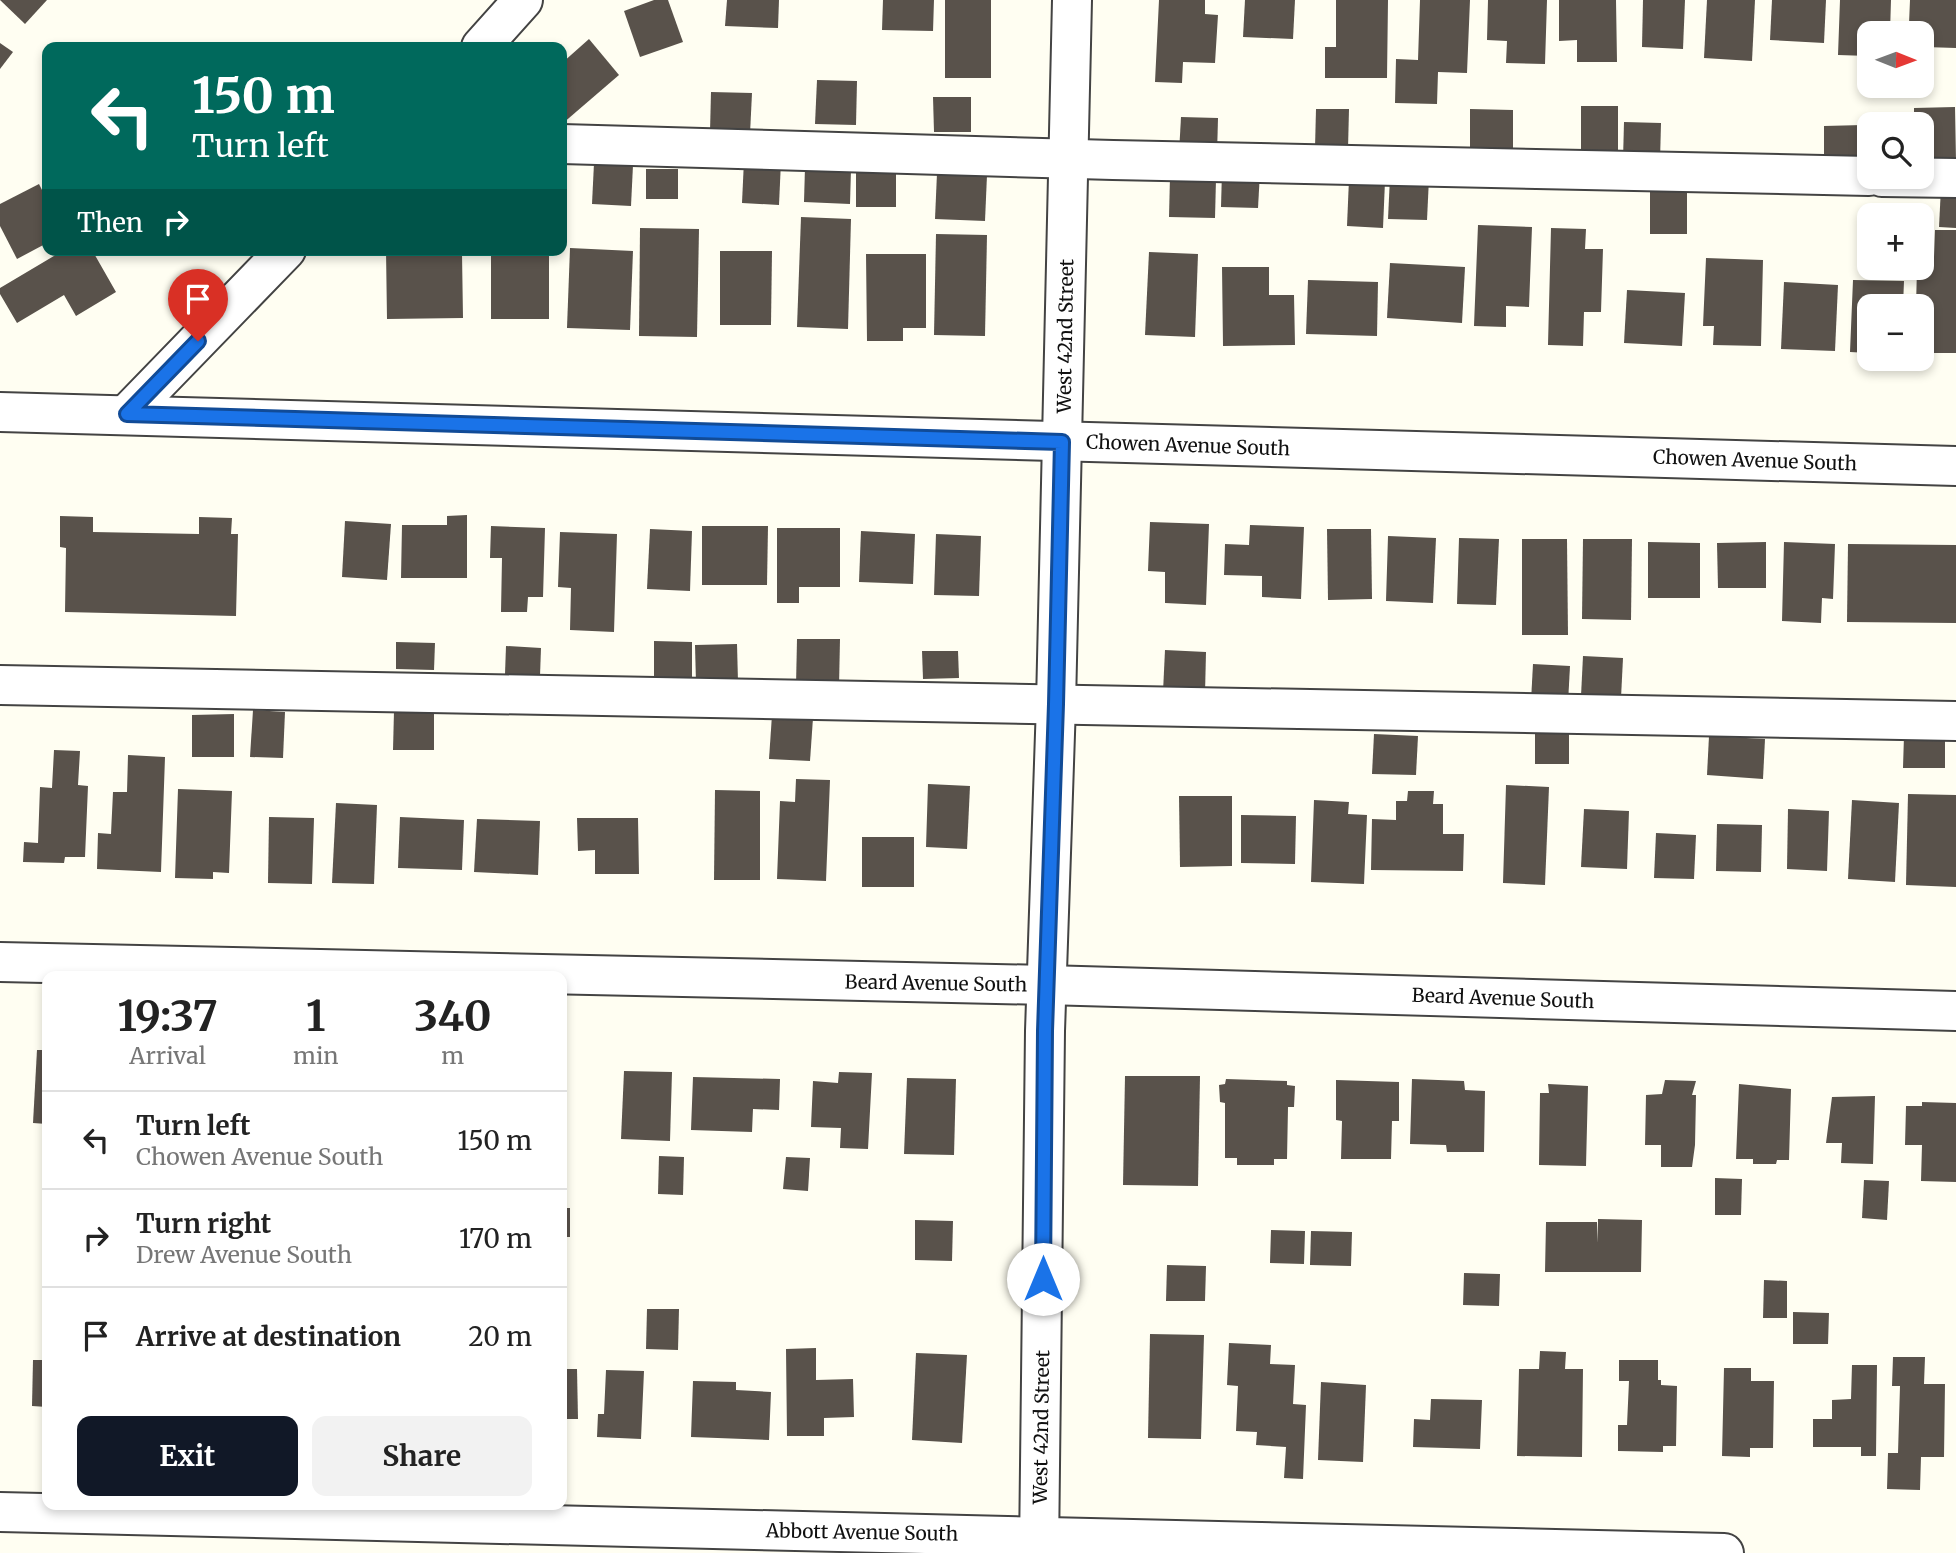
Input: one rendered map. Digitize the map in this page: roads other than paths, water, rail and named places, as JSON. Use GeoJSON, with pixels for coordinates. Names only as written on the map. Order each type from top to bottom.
{"type":"FeatureCollection","features":[{"type":"Feature","properties":{"kind":"street"},"geometry":{"type":"LineString","coordinates":[[485,42],[523,0]]}},
{"type":"Feature","properties":{"kind":"street","name":"West 42nd Street"},"geometry":{"type":"LineString","coordinates":[[1039,1545],[1046,985],[1056,704],[1072,0]]}},
{"type":"Feature","properties":{"kind":"street"},"geometry":{"type":"LineString","coordinates":[[567,145],[1857,176]]}},
{"type":"Feature","properties":{"kind":"street"},"geometry":{"type":"LineString","coordinates":[[1934,178],[1956,178]]}},
{"type":"Feature","properties":{"kind":"street"},"geometry":{"type":"LineString","coordinates":[[127,414],[280,256]]}},
{"type":"Feature","properties":{"kind":"street","name":"Chowen Avenue South"},"geometry":{"type":"LineString","coordinates":[[0,412],[1956,466]]}},
{"type":"Feature","properties":{"kind":"street"},"geometry":{"type":"LineString","coordinates":[[0,685],[1956,721]]}},
{"type":"Feature","properties":{"kind":"street","name":"Beard Avenue South"},"geometry":{"type":"LineString","coordinates":[[0,962],[409,971]]}},
{"type":"Feature","properties":{"kind":"street","name":"Beard Avenue South"},"geometry":{"type":"LineString","coordinates":[[567,974],[1956,1011]]}},
{"type":"Feature","properties":{"kind":"street","name":"Abbott Avenue South"},"geometry":{"type":"LineString","coordinates":[[0,1512],[1039,1545],[1724,1553]]}}]}
